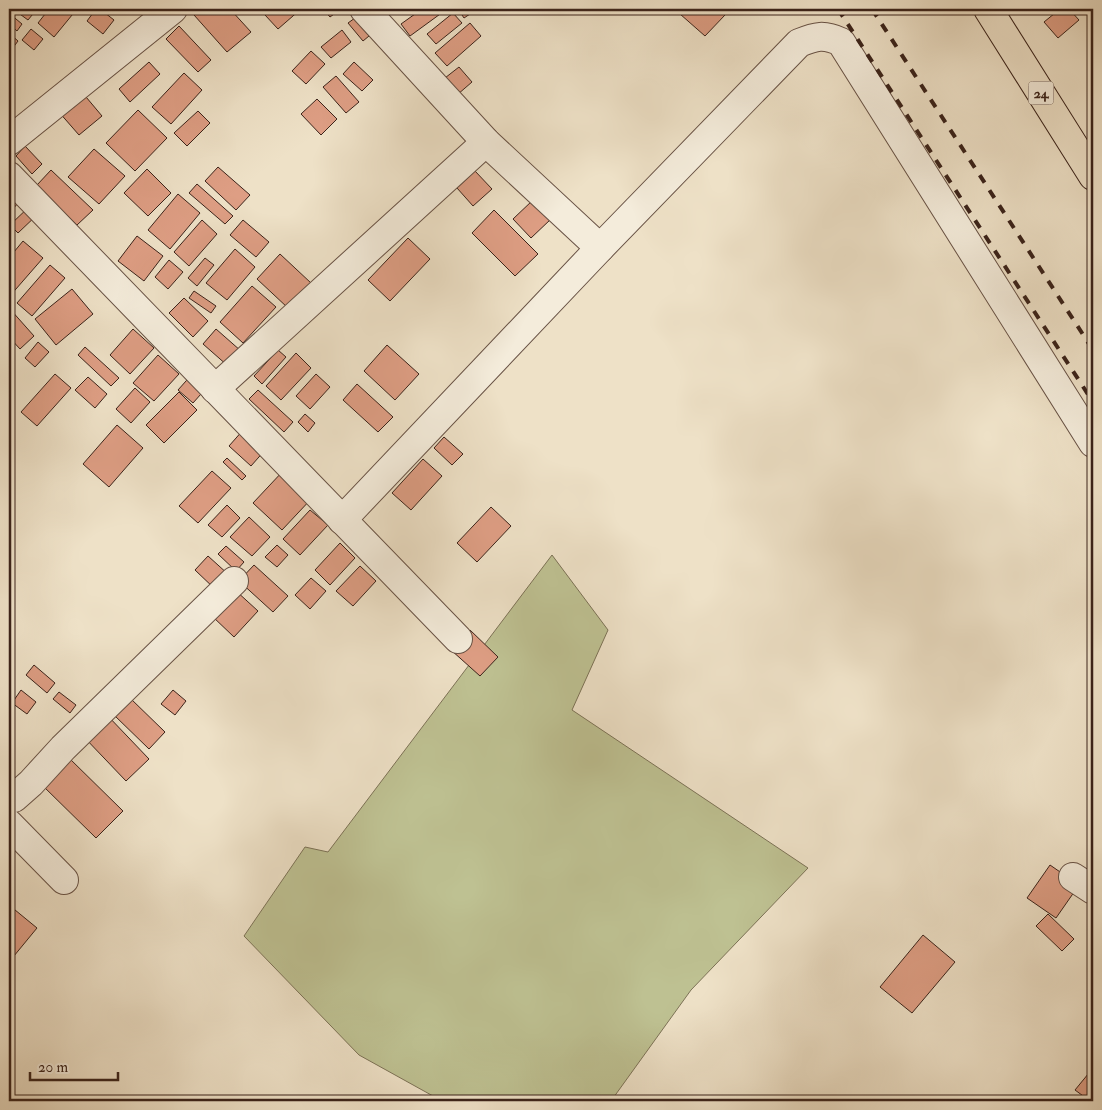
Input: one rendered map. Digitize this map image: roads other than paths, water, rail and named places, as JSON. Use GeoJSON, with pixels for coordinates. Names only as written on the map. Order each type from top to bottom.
{"type":"FeatureCollection","features":[{"type":"Feature","properties":{"kind":"highway","name":"24"},"geometry":{"type":"LineString","coordinates":[[988,9],[1093,176]]}},
{"type":"Feature","properties":{"kind":"street"},"geometry":{"type":"LineString","coordinates":[[9,141],[173,9]]}},
{"type":"Feature","properties":{"kind":"street"},"geometry":{"type":"LineString","coordinates":[[364,9],[486,142],[600,248]]}},
{"type":"Feature","properties":{"kind":"street"},"geometry":{"type":"LineString","coordinates":[[342,520],[600,248],[799,43],[815,37],[829,36],[841,42],[1093,443]]}},
{"type":"Feature","properties":{"kind":"street"},"geometry":{"type":"LineString","coordinates":[[215,389],[486,142]]}},
{"type":"Feature","properties":{"kind":"street"},"geometry":{"type":"LineString","coordinates":[[9,176],[458,639]]}},
{"type":"Feature","properties":{"kind":"street"},"geometry":{"type":"LineString","coordinates":[[9,799],[14,798],[31,783],[63,748],[234,581]]}},
{"type":"Feature","properties":{"kind":"street"},"geometry":{"type":"LineString","coordinates":[[9,824],[64,880]]}},
{"type":"Feature","properties":{"kind":"railway"},"geometry":{"type":"LineString","coordinates":[[838,9],[1093,402]]}},
{"type":"Feature","properties":{"kind":"railway"},"geometry":{"type":"LineString","coordinates":[[872,9],[1093,350]]}}]}
